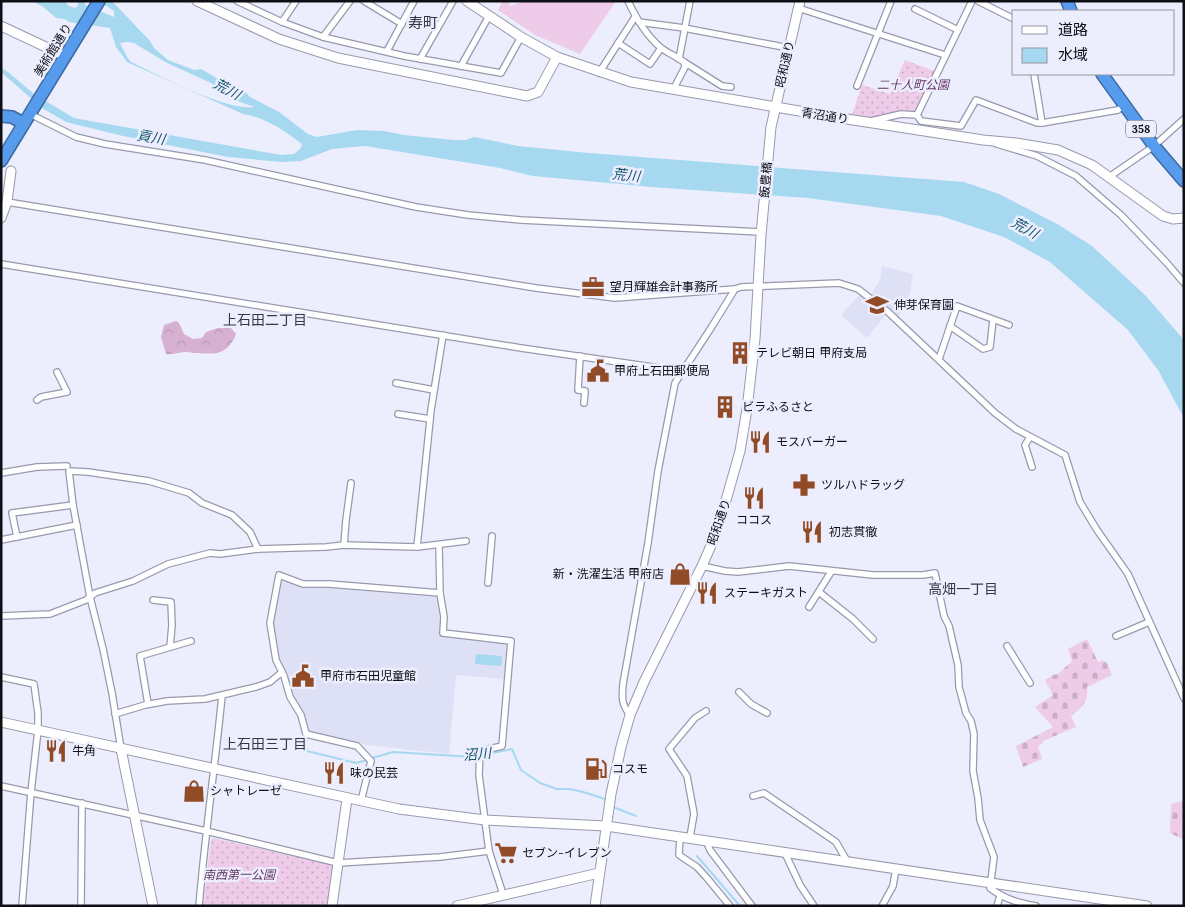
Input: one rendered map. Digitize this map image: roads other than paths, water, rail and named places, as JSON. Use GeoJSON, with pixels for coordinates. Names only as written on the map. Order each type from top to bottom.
{"type":"FeatureCollection","features":[{"type":"Feature","properties":{"kind":"highway","name":"美術館通り"},"geometry":{"type":"LineString","coordinates":[[1,161],[99,1]]}},
{"type":"Feature","properties":{"kind":"highway","name":"358"},"geometry":{"type":"LineString","coordinates":[[1103,75],[1154,146],[1184,182]]}},
{"type":"Feature","properties":{"kind":"highway"},"geometry":{"type":"LineString","coordinates":[[1,116],[28,116]]}},
{"type":"Feature","properties":{"kind":"street"},"geometry":{"type":"LineString","coordinates":[[197,1],[279,39],[338,58],[527,96],[538,92],[557,57]]}},
{"type":"Feature","properties":{"kind":"street"},"geometry":{"type":"LineString","coordinates":[[237,1],[250,4],[282,22],[323,37],[501,73],[522,37]]}},
{"type":"Feature","properties":{"kind":"street"},"geometry":{"type":"LineString","coordinates":[[282,22],[296,1]]}},
{"type":"Feature","properties":{"kind":"street"},"geometry":{"type":"LineString","coordinates":[[323,37],[350,1]]}},
{"type":"Feature","properties":{"kind":"street"},"geometry":{"type":"LineString","coordinates":[[364,1],[402,24]]}},
{"type":"Feature","properties":{"kind":"street"},"geometry":{"type":"LineString","coordinates":[[387,51],[414,1]]}},
{"type":"Feature","properties":{"kind":"street"},"geometry":{"type":"LineString","coordinates":[[420,58],[453,1]]}},
{"type":"Feature","properties":{"kind":"street","name":"青沼通り"},"geometry":{"type":"LineString","coordinates":[[468,1],[522,37],[557,57],[599,73],[631,82],[776,108],[1058,150],[1092,165],[1163,216],[1173,219],[1184,218]]}},
{"type":"Feature","properties":{"kind":"street"},"geometry":{"type":"LineString","coordinates":[[628,1],[637,20],[661,48],[722,86],[731,88]]}},
{"type":"Feature","properties":{"kind":"street"},"geometry":{"type":"LineString","coordinates":[[673,90],[685,67],[682,60],[684,28],[690,1]]}},
{"type":"Feature","properties":{"kind":"street"},"geometry":{"type":"LineString","coordinates":[[857,86],[891,1]]}},
{"type":"Feature","properties":{"kind":"street"},"geometry":{"type":"LineString","coordinates":[[917,115],[972,1]]}},
{"type":"Feature","properties":{"kind":"street"},"geometry":{"type":"LineString","coordinates":[[978,1],[1012,18]]}},
{"type":"Feature","properties":{"kind":"street"},"geometry":{"type":"LineString","coordinates":[[799,5],[945,55]]}},
{"type":"Feature","properties":{"kind":"street","name":"昭和通り"},"geometry":{"type":"LineString","coordinates":[[771,127],[799,5]]}},
{"type":"Feature","properties":{"kind":"street"},"geometry":{"type":"LineString","coordinates":[[915,9],[958,30]]}},
{"type":"Feature","properties":{"kind":"street"},"geometry":{"type":"LineString","coordinates":[[461,66],[489,16]]}},
{"type":"Feature","properties":{"kind":"street"},"geometry":{"type":"LineString","coordinates":[[637,20],[789,48]]}},
{"type":"Feature","properties":{"kind":"street"},"geometry":{"type":"LineString","coordinates":[[599,73],[618,43],[637,20]]}},
{"type":"Feature","properties":{"kind":"street"},"geometry":{"type":"LineString","coordinates":[[1,26],[67,53]]}},
{"type":"Feature","properties":{"kind":"street"},"geometry":{"type":"LineString","coordinates":[[618,43],[650,64],[661,48]]}},
{"type":"Feature","properties":{"kind":"street"},"geometry":{"type":"LineString","coordinates":[[1034,75],[1042,123]]}},
{"type":"Feature","properties":{"kind":"street"},"geometry":{"type":"LineString","coordinates":[[917,115],[921,121],[961,126],[976,100],[1037,123],[1042,123],[1118,110],[1124,105]]}},
{"type":"Feature","properties":{"kind":"street"},"geometry":{"type":"LineString","coordinates":[[866,122],[901,114],[917,115]]}},
{"type":"Feature","properties":{"kind":"street"},"geometry":{"type":"LineString","coordinates":[[28,116],[83,139],[204,160],[416,207],[468,215],[521,220],[761,232]]}},
{"type":"Feature","properties":{"kind":"street"},"geometry":{"type":"LineString","coordinates":[[1109,177],[1154,146],[1184,119]]}},
{"type":"Feature","properties":{"kind":"street","name":"飯豊橋"},"geometry":{"type":"LineString","coordinates":[[761,232],[771,127]]}},
{"type":"Feature","properties":{"kind":"street"},"geometry":{"type":"LineString","coordinates":[[983,140],[1037,156],[1076,176],[1121,215],[1184,283]]}},
{"type":"Feature","properties":{"kind":"street"},"geometry":{"type":"LineString","coordinates":[[1,218],[8,202],[11,171]]}},
{"type":"Feature","properties":{"kind":"street"},"geometry":{"type":"LineString","coordinates":[[8,202],[536,288],[615,298],[741,287],[839,283],[858,289],[888,312],[995,413],[1030,437],[1064,455],[1080,502],[1128,574],[1184,698]]}},
{"type":"Feature","properties":{"kind":"street","name":"昭和通り"},"geometry":{"type":"LineString","coordinates":[[606,826],[621,747],[630,715],[644,682],[702,566],[716,532],[742,443],[754,348],[761,232]]}},
{"type":"Feature","properties":{"kind":"street"},"geometry":{"type":"LineString","coordinates":[[1,264],[681,372]]}},
{"type":"Feature","properties":{"kind":"street"},"geometry":{"type":"LineString","coordinates":[[630,715],[624,707],[622,700],[624,678],[675,383],[735,289]]}},
{"type":"Feature","properties":{"kind":"street"},"geometry":{"type":"LineString","coordinates":[[939,359],[957,306],[1008,325]]}},
{"type":"Feature","properties":{"kind":"street"},"geometry":{"type":"LineString","coordinates":[[950,326],[984,349],[990,347],[993,320]]}},
{"type":"Feature","properties":{"kind":"street"},"geometry":{"type":"LineString","coordinates":[[417,548],[430,419],[443,335]]}},
{"type":"Feature","properties":{"kind":"street"},"geometry":{"type":"LineString","coordinates":[[580,356],[578,390],[585,391],[584,403]]}},
{"type":"Feature","properties":{"kind":"street"},"geometry":{"type":"LineString","coordinates":[[36,400],[41,397],[67,392],[57,372]]}},
{"type":"Feature","properties":{"kind":"street"},"geometry":{"type":"LineString","coordinates":[[396,383],[434,390]]}},
{"type":"Feature","properties":{"kind":"street"},"geometry":{"type":"LineString","coordinates":[[398,414],[430,419]]}},
{"type":"Feature","properties":{"kind":"street"},"geometry":{"type":"LineString","coordinates":[[1030,437],[1025,446],[1032,466]]}},
{"type":"Feature","properties":{"kind":"street"},"geometry":{"type":"LineString","coordinates":[[1,473],[38,467],[68,468],[149,481],[189,493],[202,503],[232,515],[250,532],[258,549]]}},
{"type":"Feature","properties":{"kind":"street"},"geometry":{"type":"LineString","coordinates":[[68,468],[90,597],[103,649],[153,906]]}},
{"type":"Feature","properties":{"kind":"street"},"geometry":{"type":"LineString","coordinates":[[344,545],[351,483]]}},
{"type":"Feature","properties":{"kind":"street"},"geometry":{"type":"LineString","coordinates":[[17,536],[12,513],[73,505]]}},
{"type":"Feature","properties":{"kind":"street"},"geometry":{"type":"LineString","coordinates":[[1,540],[77,525]]}},
{"type":"Feature","properties":{"kind":"street"},"geometry":{"type":"LineString","coordinates":[[488,583],[492,536]]}},
{"type":"Feature","properties":{"kind":"street"},"geometry":{"type":"LineString","coordinates":[[1,616],[50,614],[68,608],[95,593],[132,581],[168,564],[210,553],[220,554],[258,549],[344,545],[417,548],[466,541]]}},
{"type":"Feature","properties":{"kind":"street"},"geometry":{"type":"LineString","coordinates":[[439,545],[440,593],[444,617],[443,633],[511,641],[502,746],[480,751],[479,774],[489,851],[503,894]]}},
{"type":"Feature","properties":{"kind":"street"},"geometry":{"type":"LineString","coordinates":[[702,566],[738,572],[789,566],[872,575],[935,574],[944,616],[949,626],[958,665],[959,687],[974,734],[973,771],[980,820],[994,857],[990,888],[1000,896],[1036,906]]}},
{"type":"Feature","properties":{"kind":"street"},"geometry":{"type":"LineString","coordinates":[[809,607],[831,572]]}},
{"type":"Feature","properties":{"kind":"street"},"geometry":{"type":"LineString","coordinates":[[360,801],[371,761],[357,746],[306,734],[301,715],[290,697],[276,660],[270,623],[279,575],[303,584],[330,584],[440,593]]}},
{"type":"Feature","properties":{"kind":"street"},"geometry":{"type":"LineString","coordinates":[[819,592],[853,619],[873,639]]}},
{"type":"Feature","properties":{"kind":"street"},"geometry":{"type":"LineString","coordinates":[[153,600],[171,602],[172,625],[170,647]]}},
{"type":"Feature","properties":{"kind":"street"},"geometry":{"type":"LineString","coordinates":[[1116,636],[1149,622]]}},
{"type":"Feature","properties":{"kind":"street"},"geometry":{"type":"LineString","coordinates":[[148,704],[140,656],[190,641]]}},
{"type":"Feature","properties":{"kind":"street"},"geometry":{"type":"LineString","coordinates":[[1007,646],[1030,682]]}},
{"type":"Feature","properties":{"kind":"street"},"geometry":{"type":"LineString","coordinates":[[115,714],[148,704],[222,696],[264,685],[282,672]]}},
{"type":"Feature","properties":{"kind":"street"},"geometry":{"type":"LineString","coordinates":[[1,678],[34,684],[38,713],[22,906]]}},
{"type":"Feature","properties":{"kind":"street"},"geometry":{"type":"LineString","coordinates":[[739,692],[751,704],[766,712]]}},
{"type":"Feature","properties":{"kind":"street"},"geometry":{"type":"LineString","coordinates":[[199,906],[222,696]]}},
{"type":"Feature","properties":{"kind":"street"},"geometry":{"type":"LineString","coordinates":[[690,838],[694,814],[687,776],[669,749],[695,718],[706,711]]}},
{"type":"Feature","properties":{"kind":"street"},"geometry":{"type":"LineString","coordinates":[[1,722],[398,809],[485,820],[606,826],[990,882],[1096,902],[1147,906]]}},
{"type":"Feature","properties":{"kind":"street"},"geometry":{"type":"LineString","coordinates":[[1,786],[134,814],[338,863],[440,857],[489,851]]}},
{"type":"Feature","properties":{"kind":"street"},"geometry":{"type":"LineString","coordinates":[[754,796],[764,793],[798,815],[836,842],[847,861]]}},
{"type":"Feature","properties":{"kind":"street"},"geometry":{"type":"LineString","coordinates":[[332,906],[347,798]]}},
{"type":"Feature","properties":{"kind":"street"},"geometry":{"type":"LineString","coordinates":[[81,906],[82,803]]}},
{"type":"Feature","properties":{"kind":"street"},"geometry":{"type":"LineString","coordinates":[[595,906],[606,826]]}},
{"type":"Feature","properties":{"kind":"street"},"geometry":{"type":"LineString","coordinates":[[680,836],[679,855],[702,873],[730,906]]}},
{"type":"Feature","properties":{"kind":"street"},"geometry":{"type":"LineString","coordinates":[[706,840],[710,850],[752,906]]}},
{"type":"Feature","properties":{"kind":"street"},"geometry":{"type":"LineString","coordinates":[[784,851],[800,885],[814,906]]}},
{"type":"Feature","properties":{"kind":"street"},"geometry":{"type":"LineString","coordinates":[[882,906],[893,886],[896,868]]}},
{"type":"Feature","properties":{"kind":"street"},"geometry":{"type":"LineString","coordinates":[[456,906],[599,873]]}},
{"type":"Feature","properties":{"kind":"street"},"geometry":{"type":"LineString","coordinates":[[997,906],[1000,896]]}},
{"type":"Feature","properties":{"kind":"water"},"geometry":{"type":"Polygon","coordinates":[[[32,1],[64,1],[69,6],[75,8],[78,6],[78,1],[85,1],[85,5],[114,17],[114,11],[99,1],[112,1],[150,41],[154,48],[168,60],[194,70],[201,69],[220,80],[242,88],[250,97],[279,112],[308,134],[317,137],[357,130],[384,131],[454,140],[466,140],[474,137],[518,146],[589,153],[964,182],[999,194],[1059,225],[1092,246],[1146,296],[1184,340],[1184,418],[1158,370],[1128,330],[1050,262],[1004,237],[941,216],[808,198],[533,176],[500,168],[365,146],[332,149],[301,161],[282,162],[228,157],[123,136],[66,122],[42,108],[1,72],[1,68],[34,94],[74,118],[281,155],[294,154],[301,148],[302,144],[281,129],[267,122],[243,114],[127,62],[116,47],[110,28],[69,22],[65,19],[56,18],[42,6],[32,1]],[[120,43],[131,62],[211,98],[228,104],[255,107],[234,100],[211,83],[167,63],[134,43],[120,43]]]}},
{"type":"Feature","properties":{"kind":"water"},"geometry":{"type":"Polygon","coordinates":[[[476,654],[502,656],[501,666],[475,664],[476,654]]]}},
{"type":"Feature","properties":{"kind":"waterway","name":"沼川"},"geometry":{"type":"LineString","coordinates":[[303,738],[307,751],[356,763],[367,760]]}},
{"type":"Feature","properties":{"kind":"waterway","name":"沼川"},"geometry":{"type":"LineString","coordinates":[[372,758],[393,752],[473,757],[512,749],[521,770],[540,783],[557,789],[583,792],[605,799],[606,804]]}},
{"type":"Feature","properties":{"kind":"waterway","name":"沼川"},"geometry":{"type":"LineString","coordinates":[[613,807],[636,816]]}},
{"type":"Feature","properties":{"kind":"waterway","name":"沼川"},"geometry":{"type":"LineString","coordinates":[[697,856],[740,906]]}},
{"type":"Feature","properties":{"kind":"place","name":"望月輝雄会計事務所"},"geometry":{"type":"Point","coordinates":[593,287]}},
{"type":"Feature","properties":{"kind":"place","name":"伸芽保育園"},"geometry":{"type":"Point","coordinates":[877,305]}},
{"type":"Feature","properties":{"kind":"place","name":"テレビ朝日 甲府支局"},"geometry":{"type":"Point","coordinates":[740,353]}},
{"type":"Feature","properties":{"kind":"place","name":"甲府上石田郵便局"},"geometry":{"type":"Point","coordinates":[598,371]}},
{"type":"Feature","properties":{"kind":"place","name":"ビラふるさと"},"geometry":{"type":"Point","coordinates":[725,407]}},
{"type":"Feature","properties":{"kind":"place","name":"モスバーガー"},"geometry":{"type":"Point","coordinates":[760,442]}},
{"type":"Feature","properties":{"kind":"place","name":"ツルハドラッグ"},"geometry":{"type":"Point","coordinates":[804,485]}},
{"type":"Feature","properties":{"kind":"place","name":"ココス"},"geometry":{"type":"Point","coordinates":[754,498]}},
{"type":"Feature","properties":{"kind":"place","name":"初志貫徹"},"geometry":{"type":"Point","coordinates":[812,532]}},
{"type":"Feature","properties":{"kind":"place","name":"新・洗濯生活 甲府店"},"geometry":{"type":"Point","coordinates":[680,574]}},
{"type":"Feature","properties":{"kind":"place","name":"ステーキガスト"},"geometry":{"type":"Point","coordinates":[707,593]}},
{"type":"Feature","properties":{"kind":"place","name":"甲府市石田児童館"},"geometry":{"type":"Point","coordinates":[303,676]}},
{"type":"Feature","properties":{"kind":"place","name":"牛角"},"geometry":{"type":"Point","coordinates":[56,751]}},
{"type":"Feature","properties":{"kind":"place","name":"コスモ"},"geometry":{"type":"Point","coordinates":[596,769]}},
{"type":"Feature","properties":{"kind":"place","name":"味の民芸"},"geometry":{"type":"Point","coordinates":[334,773]}},
{"type":"Feature","properties":{"kind":"place","name":"シャトレーゼ"},"geometry":{"type":"Point","coordinates":[194,791]}},
{"type":"Feature","properties":{"kind":"place","name":"セブン-イレブン"},"geometry":{"type":"Point","coordinates":[506,853]}},
{"type":"Feature","properties":{"kind":"district","name":"寿町"},"geometry":{"type":"Point","coordinates":[423,23]}},
{"type":"Feature","properties":{"kind":"district","name":"上石田二丁目"},"geometry":{"type":"Point","coordinates":[265,320]}},
{"type":"Feature","properties":{"kind":"district","name":"高畑一丁目"},"geometry":{"type":"Point","coordinates":[963,589]}},
{"type":"Feature","properties":{"kind":"district","name":"上石田三丁目"},"geometry":{"type":"Point","coordinates":[265,744]}},
{"type":"Feature","properties":{"kind":"park label","name":"二十人町公園"},"geometry":{"type":"Point","coordinates":[913,85]}},
{"type":"Feature","properties":{"kind":"park label","name":"南西第一公園"},"geometry":{"type":"Point","coordinates":[239,875]}},
{"type":"Feature","properties":{"kind":"water label","name":"荒川"},"geometry":{"type":"Point","coordinates":[227,89]}},
{"type":"Feature","properties":{"kind":"water label","name":"貢川"},"geometry":{"type":"Point","coordinates":[151,137]}},
{"type":"Feature","properties":{"kind":"water label","name":"荒川"},"geometry":{"type":"Point","coordinates":[626,175]}},
{"type":"Feature","properties":{"kind":"water label","name":"荒川"},"geometry":{"type":"Point","coordinates":[1025,228]}}]}
